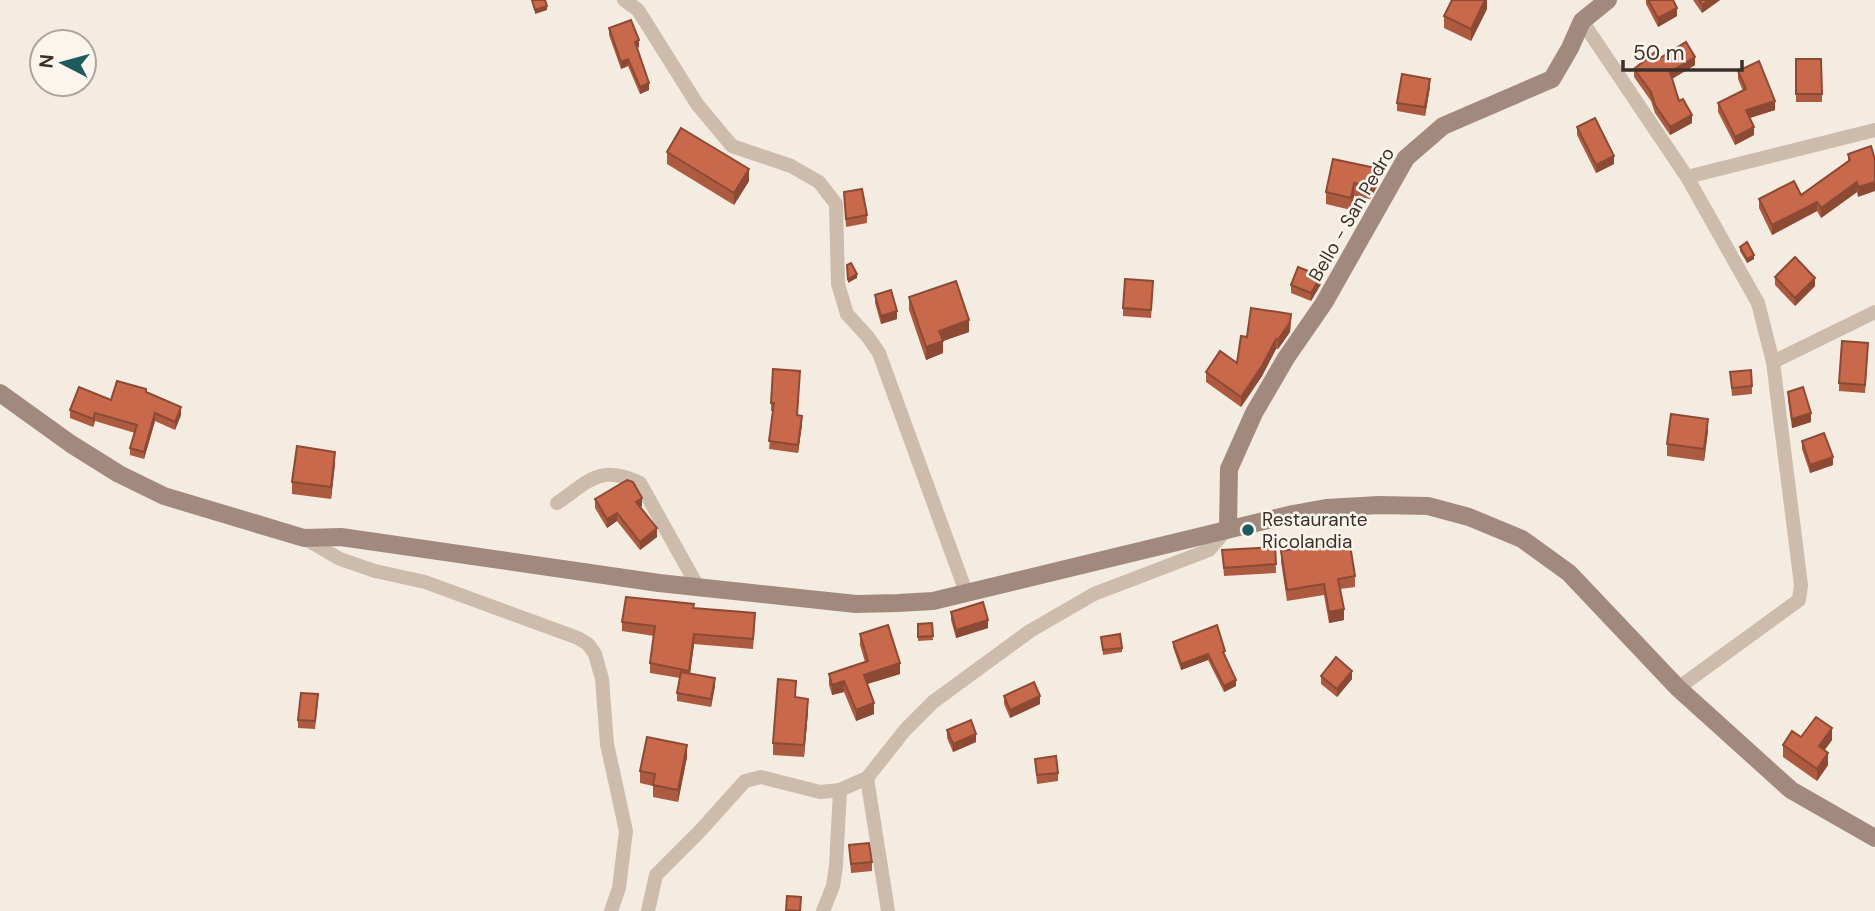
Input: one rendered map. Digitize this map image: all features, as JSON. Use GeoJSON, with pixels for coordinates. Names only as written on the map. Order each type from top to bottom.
{"type":"FeatureCollection","features":[{"type":"Feature","properties":{"kind":"main road","name":"Bello - San Pedro"},"geometry":{"type":"LineString","coordinates":[[1228,528],[1230,469],[1254,413],[1286,358],[1324,303],[1406,158],[1443,127],[1552,79],[1582,21],[1608,0]]}},
{"type":"Feature","properties":{"kind":"main road"},"geometry":{"type":"LineString","coordinates":[[0,393],[80,450],[119,474],[164,496],[304,538],[341,537],[698,587],[856,604],[933,601],[1228,528],[1326,508],[1428,506],[1469,517],[1522,539],[1569,573],[1678,688],[1791,790],[1875,838]]}},
{"type":"Feature","properties":{"kind":"street"},"geometry":{"type":"LineString","coordinates":[[624,0],[638,10],[696,104],[732,146],[791,166],[819,182],[836,205],[838,284],[847,314],[879,353],[966,592]]}},
{"type":"Feature","properties":{"kind":"street"},"geometry":{"type":"LineString","coordinates":[[1582,21],[1686,177],[1758,303],[1773,362],[1801,585],[1799,600],[1678,688]]}},
{"type":"Feature","properties":{"kind":"street"},"geometry":{"type":"LineString","coordinates":[[1686,177],[1875,130]]}},
{"type":"Feature","properties":{"kind":"street"},"geometry":{"type":"LineString","coordinates":[[1773,362],[1875,312]]}},
{"type":"Feature","properties":{"kind":"street"},"geometry":{"type":"LineString","coordinates":[[557,503],[600,474],[625,475],[640,483],[656,507],[698,587]]}},
{"type":"Feature","properties":{"kind":"street"},"geometry":{"type":"LineString","coordinates":[[648,911],[656,875],[745,781],[761,777],[811,790],[840,790],[867,778],[905,730],[933,702],[1030,631],[1094,594],[1209,550],[1228,528]]}},
{"type":"Feature","properties":{"kind":"street"},"geometry":{"type":"LineString","coordinates":[[304,538],[340,559],[375,571],[425,582],[589,644],[595,654],[602,679],[607,744],[626,831],[619,888],[611,911]]}},
{"type":"Feature","properties":{"kind":"street"},"geometry":{"type":"LineString","coordinates":[[867,778],[888,911]]}},
{"type":"Feature","properties":{"kind":"street"},"geometry":{"type":"LineString","coordinates":[[823,911],[833,886],[836,866],[840,790]]}},
{"type":"Feature","properties":{"kind":"building"},"geometry":{"type":"Polygon","coordinates":[[[532,0],[545,0],[547,6],[535,10],[532,0]]]}},
{"type":"Feature","properties":{"kind":"building"},"geometry":{"type":"Polygon","coordinates":[[[1452,0],[1485,0],[1471,29],[1444,16],[1452,0]]]}},
{"type":"Feature","properties":{"kind":"building"},"geometry":{"type":"Polygon","coordinates":[[[1648,0],[1673,0],[1677,8],[1658,18],[1648,0]]]}},
{"type":"Feature","properties":{"kind":"building"},"geometry":{"type":"Polygon","coordinates":[[[631,20],[639,40],[635,42],[649,83],[640,87],[628,59],[621,62],[609,28],[631,20]]]}},
{"type":"Feature","properties":{"kind":"building"},"geometry":{"type":"Polygon","coordinates":[[[1686,42],[1695,57],[1670,72],[1679,101],[1683,99],[1692,115],[1670,127],[1655,105],[1651,92],[1634,69],[1655,52],[1660,58],[1686,42]]]}},
{"type":"Feature","properties":{"kind":"building"},"geometry":{"type":"Polygon","coordinates":[[[1796,59],[1821,59],[1822,94],[1796,94],[1796,59]]]}},
{"type":"Feature","properties":{"kind":"building"},"geometry":{"type":"Polygon","coordinates":[[[1759,61],[1775,101],[1746,110],[1754,127],[1735,137],[1718,103],[1746,89],[1738,71],[1759,61]]]}},
{"type":"Feature","properties":{"kind":"building"},"geometry":{"type":"Polygon","coordinates":[[[1402,74],[1430,79],[1425,107],[1397,103],[1402,74]]]}},
{"type":"Feature","properties":{"kind":"building"},"geometry":{"type":"Polygon","coordinates":[[[1595,118],[1614,156],[1596,165],[1577,127],[1595,118]]]}},
{"type":"Feature","properties":{"kind":"building"},"geometry":{"type":"Polygon","coordinates":[[[681,128],[749,169],[734,193],[667,152],[681,128]]]}},
{"type":"Feature","properties":{"kind":"building"},"geometry":{"type":"Polygon","coordinates":[[[1871,146],[1875,160],[1875,182],[1858,187],[1857,182],[1821,208],[1817,202],[1772,225],[1759,199],[1794,181],[1801,195],[1850,160],[1848,154],[1871,146]]]}},
{"type":"Feature","properties":{"kind":"building"},"geometry":{"type":"Polygon","coordinates":[[[1333,159],[1380,169],[1370,187],[1354,183],[1351,198],[1326,192],[1333,159]]]}},
{"type":"Feature","properties":{"kind":"building"},"geometry":{"type":"Polygon","coordinates":[[[862,189],[867,215],[846,219],[844,192],[862,189]]]}},
{"type":"Feature","properties":{"kind":"building"},"geometry":{"type":"Polygon","coordinates":[[[1747,242],[1754,255],[1747,259],[1740,247],[1747,242]]]}},
{"type":"Feature","properties":{"kind":"building"},"geometry":{"type":"Polygon","coordinates":[[[1795,257],[1815,278],[1795,298],[1775,277],[1795,257]]]}},
{"type":"Feature","properties":{"kind":"building"},"geometry":{"type":"Polygon","coordinates":[[[851,263],[857,274],[848,279],[847,265],[851,263]]]}},
{"type":"Feature","properties":{"kind":"building"},"geometry":{"type":"Polygon","coordinates":[[[1298,267],[1321,276],[1311,293],[1291,285],[1298,267]]]}},
{"type":"Feature","properties":{"kind":"building"},"geometry":{"type":"Polygon","coordinates":[[[1125,279],[1153,281],[1151,310],[1123,308],[1125,279]]]}},
{"type":"Feature","properties":{"kind":"building"},"geometry":{"type":"Polygon","coordinates":[[[956,281],[969,320],[939,331],[943,341],[926,347],[909,297],[956,281]]]}},
{"type":"Feature","properties":{"kind":"building"},"geometry":{"type":"Polygon","coordinates":[[[891,290],[897,311],[881,316],[875,295],[891,290]]]}},
{"type":"Feature","properties":{"kind":"building"},"geometry":{"type":"Polygon","coordinates":[[[1251,308],[1291,314],[1290,322],[1278,340],[1276,339],[1241,397],[1206,372],[1220,351],[1237,363],[1241,336],[1247,337],[1251,308]]]}},
{"type":"Feature","properties":{"kind":"building"},"geometry":{"type":"Polygon","coordinates":[[[1842,341],[1868,343],[1865,385],[1839,383],[1842,341]]]}},
{"type":"Feature","properties":{"kind":"building"},"geometry":{"type":"Polygon","coordinates":[[[773,369],[800,371],[797,415],[802,416],[798,445],[769,441],[774,403],[771,403],[773,369]]]}},
{"type":"Feature","properties":{"kind":"building"},"geometry":{"type":"Polygon","coordinates":[[[1751,370],[1752,386],[1732,388],[1730,372],[1751,370]]]}},
{"type":"Feature","properties":{"kind":"building"},"geometry":{"type":"Polygon","coordinates":[[[117,381],[146,389],[146,392],[181,407],[175,422],[155,413],[144,452],[130,448],[137,425],[95,413],[93,419],[70,410],[79,387],[111,400],[117,381]]]}},
{"type":"Feature","properties":{"kind":"building"},"geometry":{"type":"Polygon","coordinates":[[[1803,387],[1811,413],[1792,419],[1788,392],[1803,387]]]}},
{"type":"Feature","properties":{"kind":"building"},"geometry":{"type":"Polygon","coordinates":[[[1671,414],[1708,419],[1704,449],[1667,444],[1671,414]]]}},
{"type":"Feature","properties":{"kind":"building"},"geometry":{"type":"Polygon","coordinates":[[[1824,433],[1833,457],[1810,465],[1802,441],[1824,433]]]}},
{"type":"Feature","properties":{"kind":"building"},"geometry":{"type":"Polygon","coordinates":[[[297,446],[335,452],[331,487],[292,482],[297,446]]]}},
{"type":"Feature","properties":{"kind":"building"},"geometry":{"type":"Polygon","coordinates":[[[627,480],[633,482],[642,498],[636,502],[657,528],[640,542],[617,513],[607,519],[595,499],[627,480]]]}},
{"type":"Feature","properties":{"kind":"building"},"geometry":{"type":"Polygon","coordinates":[[[1333,543],[1334,548],[1350,545],[1355,576],[1338,579],[1344,609],[1329,612],[1324,584],[1287,590],[1281,551],[1333,543]]]}},
{"type":"Feature","properties":{"kind":"building"},"geometry":{"type":"Polygon","coordinates":[[[1275,547],[1276,564],[1224,568],[1222,550],[1275,547]]]}},
{"type":"Feature","properties":{"kind":"building"},"geometry":{"type":"Polygon","coordinates":[[[626,597],[694,604],[693,608],[755,613],[753,639],[694,634],[689,671],[650,663],[655,626],[622,622],[626,597]]]}},
{"type":"Feature","properties":{"kind":"building"},"geometry":{"type":"Polygon","coordinates":[[[983,602],[988,620],[956,630],[951,612],[983,602]]]}},
{"type":"Feature","properties":{"kind":"building"},"geometry":{"type":"Polygon","coordinates":[[[932,623],[933,636],[918,637],[918,624],[932,623]]]}},
{"type":"Feature","properties":{"kind":"building"},"geometry":{"type":"Polygon","coordinates":[[[888,625],[900,663],[864,675],[874,703],[856,710],[844,681],[832,685],[829,674],[868,661],[860,634],[888,625]]]}},
{"type":"Feature","properties":{"kind":"building"},"geometry":{"type":"Polygon","coordinates":[[[1217,625],[1225,651],[1223,652],[1236,680],[1224,686],[1208,654],[1181,664],[1173,642],[1217,625]]]}},
{"type":"Feature","properties":{"kind":"building"},"geometry":{"type":"Polygon","coordinates":[[[1120,634],[1122,648],[1103,650],[1101,637],[1120,634]]]}},
{"type":"Feature","properties":{"kind":"building"},"geometry":{"type":"Polygon","coordinates":[[[1336,657],[1352,671],[1337,689],[1321,676],[1336,657]]]}},
{"type":"Feature","properties":{"kind":"building"},"geometry":{"type":"Polygon","coordinates":[[[681,672],[715,678],[711,699],[677,693],[681,672]]]}},
{"type":"Feature","properties":{"kind":"building"},"geometry":{"type":"Polygon","coordinates":[[[778,679],[796,681],[795,697],[808,699],[804,745],[773,743],[778,679]]]}},
{"type":"Feature","properties":{"kind":"building"},"geometry":{"type":"Polygon","coordinates":[[[1034,682],[1040,696],[1010,710],[1004,696],[1034,682]]]}},
{"type":"Feature","properties":{"kind":"building"},"geometry":{"type":"Polygon","coordinates":[[[301,693],[318,694],[315,721],[298,720],[301,693]]]}},
{"type":"Feature","properties":{"kind":"building"},"geometry":{"type":"Polygon","coordinates":[[[1816,717],[1832,728],[1819,746],[1828,753],[1817,769],[1783,745],[1792,731],[1801,737],[1816,717]]]}},
{"type":"Feature","properties":{"kind":"building"},"geometry":{"type":"Polygon","coordinates":[[[971,720],[976,734],[953,744],[947,730],[971,720]]]}},
{"type":"Feature","properties":{"kind":"building"},"geometry":{"type":"Polygon","coordinates":[[[647,737],[687,745],[678,790],[653,785],[655,774],[640,771],[647,737]]]}},
{"type":"Feature","properties":{"kind":"building"},"geometry":{"type":"Polygon","coordinates":[[[1056,756],[1058,773],[1037,775],[1035,759],[1056,756]]]}},
{"type":"Feature","properties":{"kind":"building"},"geometry":{"type":"Polygon","coordinates":[[[869,843],[872,862],[851,864],[849,845],[869,843]]]}},
{"type":"Feature","properties":{"kind":"building"},"geometry":{"type":"Polygon","coordinates":[[[787,896],[801,897],[800,911],[786,910],[787,896]]]}},
{"type":"Feature","properties":{"kind":"place","name":"Restaurante Ricolandia"},"geometry":{"type":"Point","coordinates":[1248,530]}}]}
